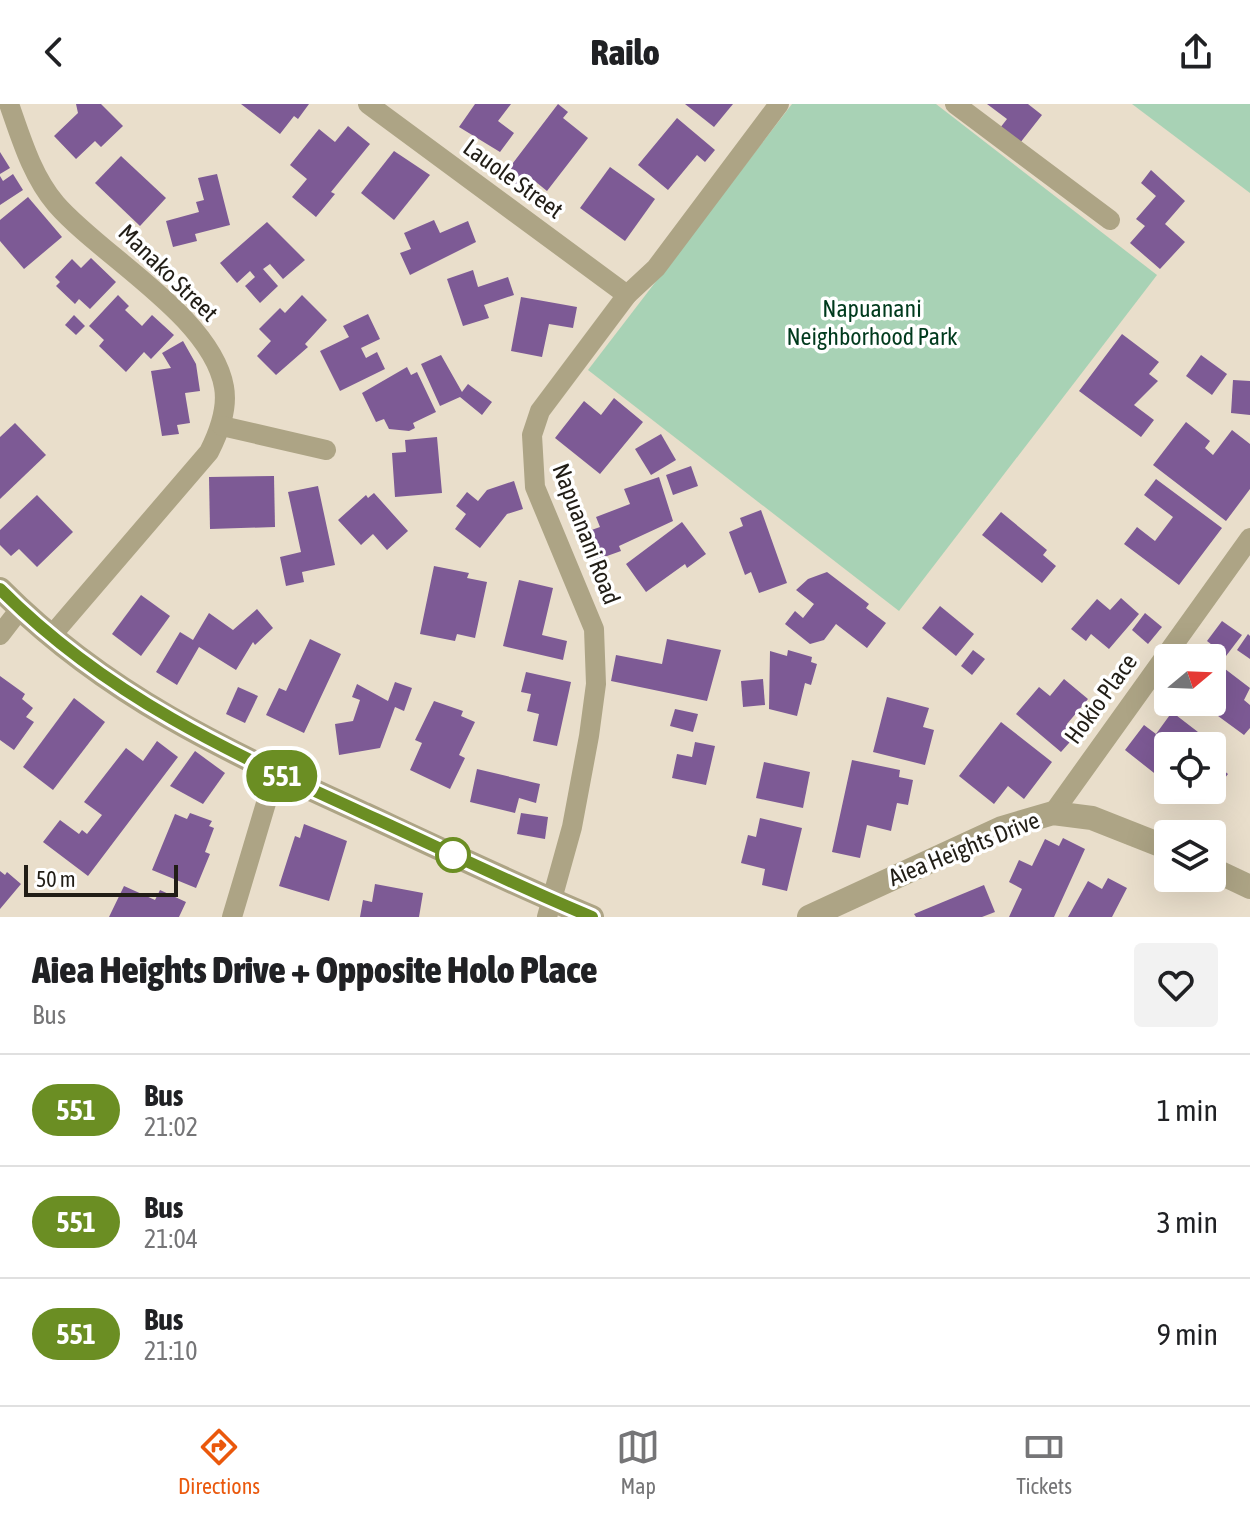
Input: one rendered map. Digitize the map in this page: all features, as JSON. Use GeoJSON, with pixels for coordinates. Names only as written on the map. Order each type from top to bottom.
{"type":"FeatureCollection","features":[{"type":"Feature","properties":{"kind":"street","name":"Manako Street"},"geometry":{"type":"LineString","coordinates":[[9,104],[27,155],[55,203],[179,314],[211,352],[225,388],[222,426],[209,452],[52,635]]}},
{"type":"Feature","properties":{"kind":"street","name":"Lauole Street"},"geometry":{"type":"LineString","coordinates":[[368,104],[627,295]]}},
{"type":"Feature","properties":{"kind":"street","name":"Napuanani Road"},"geometry":{"type":"LineString","coordinates":[[548,908],[572,827],[596,684],[594,629],[535,487],[532,435],[540,411],[627,295],[656,268],[779,104]]}},
{"type":"Feature","properties":{"kind":"street"},"geometry":{"type":"LineString","coordinates":[[955,104],[1110,220]]}},
{"type":"Feature","properties":{"kind":"street"},"geometry":{"type":"LineString","coordinates":[[222,426],[326,450]]}},
{"type":"Feature","properties":{"kind":"street","name":"Hokio Place"},"geometry":{"type":"LineString","coordinates":[[1053,813],[1250,538]]}},
{"type":"Feature","properties":{"kind":"street"},"geometry":{"type":"LineString","coordinates":[[0,589],[20,609],[123,691],[163,717],[548,908],[592,917]]}},
{"type":"Feature","properties":{"kind":"street"},"geometry":{"type":"LineString","coordinates":[[0,635],[20,609]]}},
{"type":"Feature","properties":{"kind":"street"},"geometry":{"type":"LineString","coordinates":[[232,917],[275,773]]}},
{"type":"Feature","properties":{"kind":"street","name":"Aiea Heights Drive"},"geometry":{"type":"LineString","coordinates":[[809,917],[1002,828],[1053,813],[1092,818],[1154,842]]}},
{"type":"Feature","properties":{"kind":"street"},"geometry":{"type":"LineString","coordinates":[[1226,876],[1250,887]]}},
{"type":"Feature","properties":{"kind":"green space","name":"Napuanani Neighborhood Park"},"geometry":{"type":"Polygon","coordinates":[[[792,104],[936,104],[1157,275],[899,611],[588,370],[792,104]]]}},
{"type":"Feature","properties":{"kind":"green space"},"geometry":{"type":"Polygon","coordinates":[[[1132,104],[1250,104],[1250,193],[1132,104]]]}},
{"type":"Feature","properties":{"kind":"building"},"geometry":{"type":"Polygon","coordinates":[[[76,104],[101,104],[123,126],[101,147],[95,141],[76,159],[54,136],[78,113],[76,104]]]}},
{"type":"Feature","properties":{"kind":"building"},"geometry":{"type":"Polygon","coordinates":[[[241,104],[309,104],[298,119],[294,116],[280,134],[241,104]]]}},
{"type":"Feature","properties":{"kind":"building"},"geometry":{"type":"Polygon","coordinates":[[[475,104],[511,104],[498,121],[514,133],[500,152],[459,127],[475,104]]]}},
{"type":"Feature","properties":{"kind":"building"},"geometry":{"type":"Polygon","coordinates":[[[558,104],[568,112],[563,118],[588,138],[547,191],[531,178],[521,190],[503,176],[558,104]]]}},
{"type":"Feature","properties":{"kind":"building"},"geometry":{"type":"Polygon","coordinates":[[[685,104],[733,104],[714,127],[685,104]]]}},
{"type":"Feature","properties":{"kind":"building"},"geometry":{"type":"Polygon","coordinates":[[[987,104],[1028,104],[1042,115],[1020,143],[1000,128],[1007,119],[987,104]]]}},
{"type":"Feature","properties":{"kind":"building"},"geometry":{"type":"Polygon","coordinates":[[[677,118],[715,150],[705,162],[697,155],[668,190],[638,165],[677,118]]]}},
{"type":"Feature","properties":{"kind":"building"},"geometry":{"type":"Polygon","coordinates":[[[348,126],[370,144],[331,192],[335,194],[316,217],[292,197],[307,179],[290,165],[319,129],[335,142],[348,126]]]}},
{"type":"Feature","properties":{"kind":"building"},"geometry":{"type":"Polygon","coordinates":[[[394,151],[430,175],[394,220],[361,193],[394,151]]]}},
{"type":"Feature","properties":{"kind":"building"},"geometry":{"type":"Polygon","coordinates":[[[0,152],[10,168],[0,174],[0,152]]]}},
{"type":"Feature","properties":{"kind":"building"},"geometry":{"type":"Polygon","coordinates":[[[121,156],[166,198],[140,226],[95,183],[121,156]]]}},
{"type":"Feature","properties":{"kind":"building"},"geometry":{"type":"Polygon","coordinates":[[[610,167],[655,199],[625,241],[580,208],[610,167]]]}},
{"type":"Feature","properties":{"kind":"building"},"geometry":{"type":"Polygon","coordinates":[[[1151,170],[1185,201],[1165,224],[1185,242],[1160,269],[1130,243],[1145,226],[1136,219],[1156,196],[1141,183],[1151,170]]]}},
{"type":"Feature","properties":{"kind":"building"},"geometry":{"type":"Polygon","coordinates":[[[13,174],[23,190],[0,205],[0,176],[3,181],[13,174]]]}},
{"type":"Feature","properties":{"kind":"building"},"geometry":{"type":"Polygon","coordinates":[[[217,174],[230,225],[195,234],[197,241],[173,247],[166,221],[199,212],[196,202],[204,200],[198,178],[217,174]]]}},
{"type":"Feature","properties":{"kind":"building"},"geometry":{"type":"Polygon","coordinates":[[[28,197],[62,237],[24,269],[0,241],[0,220],[28,197]]]}},
{"type":"Feature","properties":{"kind":"building"},"geometry":{"type":"Polygon","coordinates":[[[434,220],[440,233],[468,221],[476,242],[410,275],[400,253],[411,249],[404,233],[434,220]]]}},
{"type":"Feature","properties":{"kind":"building"},"geometry":{"type":"Polygon","coordinates":[[[267,222],[305,260],[283,279],[270,264],[263,269],[278,286],[260,303],[245,286],[255,277],[250,271],[237,283],[220,263],[267,222]]]}},
{"type":"Feature","properties":{"kind":"building"},"geometry":{"type":"Polygon","coordinates":[[[91,258],[116,282],[90,309],[79,299],[75,304],[56,286],[60,282],[55,277],[72,259],[81,268],[91,258]]]}},
{"type":"Feature","properties":{"kind":"building"},"geometry":{"type":"Polygon","coordinates":[[[473,270],[478,287],[508,277],[514,295],[484,305],[489,318],[463,326],[447,279],[473,270]]]}},
{"type":"Feature","properties":{"kind":"building"},"geometry":{"type":"Polygon","coordinates":[[[118,295],[129,306],[125,310],[142,326],[152,315],[174,335],[151,359],[144,352],[126,372],[99,346],[104,340],[89,326],[118,295]]]}},
{"type":"Feature","properties":{"kind":"building"},"geometry":{"type":"Polygon","coordinates":[[[302,295],[327,320],[305,344],[308,347],[276,375],[257,356],[271,341],[259,329],[280,308],[285,313],[302,295]]]}},
{"type":"Feature","properties":{"kind":"building"},"geometry":{"type":"Polygon","coordinates":[[[521,297],[577,307],[573,328],[549,324],[542,357],[511,351],[521,297]]]}},
{"type":"Feature","properties":{"kind":"building"},"geometry":{"type":"Polygon","coordinates":[[[368,314],[380,339],[361,348],[366,358],[377,352],[385,369],[340,391],[320,351],[349,337],[343,326],[368,314]]]}},
{"type":"Feature","properties":{"kind":"building"},"geometry":{"type":"Polygon","coordinates":[[[74,315],[85,326],[76,335],[65,325],[74,315]]]}},
{"type":"Feature","properties":{"kind":"building"},"geometry":{"type":"Polygon","coordinates":[[[1122,334],[1159,362],[1149,374],[1158,381],[1134,405],[1154,420],[1141,437],[1079,391],[1122,334]]]}},
{"type":"Feature","properties":{"kind":"building"},"geometry":{"type":"Polygon","coordinates":[[[183,341],[196,364],[200,391],[185,393],[190,423],[177,425],[179,434],[162,436],[151,371],[171,368],[162,353],[183,341]]]}},
{"type":"Feature","properties":{"kind":"building"},"geometry":{"type":"Polygon","coordinates":[[[441,355],[462,392],[468,384],[492,402],[482,415],[460,397],[440,406],[421,364],[441,355]]]}},
{"type":"Feature","properties":{"kind":"building"},"geometry":{"type":"Polygon","coordinates":[[[1201,355],[1227,374],[1212,395],[1186,376],[1201,355]]]}},
{"type":"Feature","properties":{"kind":"building"},"geometry":{"type":"Polygon","coordinates":[[[407,367],[411,375],[417,372],[436,412],[413,423],[415,428],[409,431],[389,429],[384,419],[376,422],[362,393],[407,367]]]}},
{"type":"Feature","properties":{"kind":"building"},"geometry":{"type":"Polygon","coordinates":[[[1233,380],[1250,381],[1250,415],[1231,413],[1233,380]]]}},
{"type":"Feature","properties":{"kind":"building"},"geometry":{"type":"Polygon","coordinates":[[[614,398],[643,422],[600,474],[555,438],[584,401],[601,415],[614,398]]]}},
{"type":"Feature","properties":{"kind":"building"},"geometry":{"type":"Polygon","coordinates":[[[1186,422],[1210,441],[1205,448],[1213,455],[1232,430],[1250,444],[1250,489],[1226,521],[1153,465],[1186,422]]]}},
{"type":"Feature","properties":{"kind":"building"},"geometry":{"type":"Polygon","coordinates":[[[15,423],[46,455],[0,499],[0,437],[15,423]]]}},
{"type":"Feature","properties":{"kind":"building"},"geometry":{"type":"Polygon","coordinates":[[[661,434],[676,460],[651,475],[635,449],[661,434]]]}},
{"type":"Feature","properties":{"kind":"building"},"geometry":{"type":"Polygon","coordinates":[[[437,437],[442,493],[395,497],[392,453],[406,452],[405,440],[437,437]]]}},
{"type":"Feature","properties":{"kind":"building"},"geometry":{"type":"Polygon","coordinates":[[[691,466],[698,486],[673,495],[666,475],[691,466]]]}},
{"type":"Feature","properties":{"kind":"building"},"geometry":{"type":"Polygon","coordinates":[[[274,476],[275,527],[210,529],[209,477],[274,476]]]}},
{"type":"Feature","properties":{"kind":"building"},"geometry":{"type":"Polygon","coordinates":[[[659,477],[673,521],[619,546],[621,551],[593,561],[583,533],[600,527],[596,517],[630,504],[624,489],[659,477]]]}},
{"type":"Feature","properties":{"kind":"building"},"geometry":{"type":"Polygon","coordinates":[[[1156,479],[1222,528],[1179,585],[1124,544],[1137,527],[1155,541],[1173,517],[1144,495],[1156,479]]]}},
{"type":"Feature","properties":{"kind":"building"},"geometry":{"type":"Polygon","coordinates":[[[514,481],[523,509],[507,514],[480,548],[455,529],[466,514],[456,506],[467,492],[478,501],[487,490],[514,481]]]}},
{"type":"Feature","properties":{"kind":"building"},"geometry":{"type":"Polygon","coordinates":[[[318,486],[335,565],[302,572],[304,582],[286,586],[280,557],[301,552],[288,492],[318,486]]]}},
{"type":"Feature","properties":{"kind":"building"},"geometry":{"type":"Polygon","coordinates":[[[374,493],[408,531],[387,550],[373,534],[361,545],[338,520],[366,495],[368,498],[374,493]]]}},
{"type":"Feature","properties":{"kind":"building"},"geometry":{"type":"Polygon","coordinates":[[[37,495],[73,532],[37,567],[19,549],[11,556],[0,545],[0,530],[37,495]]]}},
{"type":"Feature","properties":{"kind":"building"},"geometry":{"type":"Polygon","coordinates":[[[761,510],[787,583],[759,593],[751,572],[745,575],[729,532],[743,526],[740,518],[761,510]]]}},
{"type":"Feature","properties":{"kind":"building"},"geometry":{"type":"Polygon","coordinates":[[[1001,512],[1047,550],[1043,555],[1056,566],[1042,583],[982,535],[1001,512]]]}},
{"type":"Feature","properties":{"kind":"building"},"geometry":{"type":"Polygon","coordinates":[[[682,522],[706,554],[687,568],[685,564],[646,592],[626,564],[682,522]]]}},
{"type":"Feature","properties":{"kind":"building"},"geometry":{"type":"Polygon","coordinates":[[[434,566],[469,573],[467,578],[487,582],[475,638],[457,634],[455,641],[420,634],[434,566]]]}},
{"type":"Feature","properties":{"kind":"building"},"geometry":{"type":"Polygon","coordinates":[[[827,572],[869,604],[866,608],[886,623],[867,648],[836,624],[824,640],[810,644],[785,624],[795,611],[803,618],[814,604],[796,590],[808,579],[827,572]]]}},
{"type":"Feature","properties":{"kind":"building"},"geometry":{"type":"Polygon","coordinates":[[[519,580],[553,588],[542,635],[567,641],[563,660],[503,646],[519,580]]]}},
{"type":"Feature","properties":{"kind":"building"},"geometry":{"type":"Polygon","coordinates":[[[141,595],[170,616],[141,656],[112,634],[141,595]]]}},
{"type":"Feature","properties":{"kind":"building"},"geometry":{"type":"Polygon","coordinates":[[[1121,598],[1139,614],[1109,649],[1091,634],[1086,641],[1071,629],[1097,599],[1110,610],[1121,598]]]}},
{"type":"Feature","properties":{"kind":"building"},"geometry":{"type":"Polygon","coordinates":[[[940,606],[974,634],[956,656],[922,628],[940,606]]]}},
{"type":"Feature","properties":{"kind":"building"},"geometry":{"type":"Polygon","coordinates":[[[257,609],[273,628],[255,645],[253,642],[236,670],[199,647],[177,685],[156,672],[180,632],[193,640],[209,613],[233,630],[257,609]]]}},
{"type":"Feature","properties":{"kind":"building"},"geometry":{"type":"Polygon","coordinates":[[[1145,613],[1162,627],[1148,644],[1132,630],[1145,613]]]}},
{"type":"Feature","properties":{"kind":"building"},"geometry":{"type":"Polygon","coordinates":[[[1222,621],[1242,635],[1226,656],[1226,644],[1207,641],[1222,621]]]}},
{"type":"Feature","properties":{"kind":"building"},"geometry":{"type":"Polygon","coordinates":[[[1248,634],[1250,636],[1250,659],[1237,650],[1248,634]]]}},
{"type":"Feature","properties":{"kind":"building"},"geometry":{"type":"Polygon","coordinates":[[[310,639],[341,654],[304,733],[266,715],[279,688],[286,691],[310,639]]]}},
{"type":"Feature","properties":{"kind":"building"},"geometry":{"type":"Polygon","coordinates":[[[667,639],[721,650],[707,701],[611,681],[616,655],[662,664],[667,639]]]}},
{"type":"Feature","properties":{"kind":"building"},"geometry":{"type":"Polygon","coordinates":[[[788,650],[812,657],[811,662],[817,664],[811,685],[805,683],[797,716],[769,709],[770,651],[787,656],[788,650]]]}},
{"type":"Feature","properties":{"kind":"building"},"geometry":{"type":"Polygon","coordinates":[[[973,650],[985,659],[972,675],[961,666],[973,650]]]}},
{"type":"Feature","properties":{"kind":"building"},"geometry":{"type":"Polygon","coordinates":[[[1226,670],[1250,688],[1244,700],[1250,705],[1250,728],[1244,735],[1218,716],[1226,716],[1226,670]]]}},
{"type":"Feature","properties":{"kind":"building"},"geometry":{"type":"Polygon","coordinates":[[[526,672],[571,682],[557,746],[533,741],[539,714],[527,711],[531,694],[521,692],[526,672]]]}},
{"type":"Feature","properties":{"kind":"building"},"geometry":{"type":"Polygon","coordinates":[[[0,676],[25,694],[22,699],[33,708],[26,717],[34,722],[14,750],[0,740],[0,676]]]}},
{"type":"Feature","properties":{"kind":"building"},"geometry":{"type":"Polygon","coordinates":[[[763,679],[765,705],[743,707],[741,681],[763,679]]]}},
{"type":"Feature","properties":{"kind":"building"},"geometry":{"type":"Polygon","coordinates":[[[1064,679],[1088,699],[1067,724],[1077,734],[1061,752],[1016,714],[1039,687],[1050,696],[1064,679]]]}},
{"type":"Feature","properties":{"kind":"building"},"geometry":{"type":"Polygon","coordinates":[[[395,682],[412,688],[404,711],[395,707],[380,748],[339,755],[335,724],[353,721],[360,700],[352,697],[357,684],[388,701],[395,682]]]}},
{"type":"Feature","properties":{"kind":"building"},"geometry":{"type":"Polygon","coordinates":[[[238,687],[258,696],[245,723],[226,714],[238,687]]]}},
{"type":"Feature","properties":{"kind":"building"},"geometry":{"type":"Polygon","coordinates":[[[887,697],[929,708],[923,727],[934,730],[925,765],[873,752],[887,697]]]}},
{"type":"Feature","properties":{"kind":"building"},"geometry":{"type":"Polygon","coordinates":[[[74,698],[105,722],[53,790],[23,767],[74,698]]]}},
{"type":"Feature","properties":{"kind":"building"},"geometry":{"type":"Polygon","coordinates":[[[434,701],[463,711],[461,716],[475,722],[459,755],[465,758],[450,789],[410,770],[422,743],[415,740],[434,701]]]}},
{"type":"Feature","properties":{"kind":"building"},"geometry":{"type":"Polygon","coordinates":[[[675,709],[698,714],[693,732],[670,726],[675,709]]]}},
{"type":"Feature","properties":{"kind":"building"},"geometry":{"type":"Polygon","coordinates":[[[1169,716],[1177,716],[1198,732],[1157,732],[1169,716]]]}},
{"type":"Feature","properties":{"kind":"building"},"geometry":{"type":"Polygon","coordinates":[[[1001,722],[1052,762],[1024,799],[1008,786],[994,804],[959,776],[1001,722]]]}},
{"type":"Feature","properties":{"kind":"building"},"geometry":{"type":"Polygon","coordinates":[[[1144,725],[1154,732],[1154,773],[1125,750],[1144,725]]]}},
{"type":"Feature","properties":{"kind":"building"},"geometry":{"type":"Polygon","coordinates":[[[157,741],[178,757],[88,876],[43,842],[60,820],[79,834],[82,830],[87,834],[102,815],[84,802],[126,748],[143,761],[157,741]]]}},
{"type":"Feature","properties":{"kind":"building"},"geometry":{"type":"Polygon","coordinates":[[[695,742],[715,746],[706,785],[672,778],[677,754],[692,757],[695,742]]]}},
{"type":"Feature","properties":{"kind":"building"},"geometry":{"type":"Polygon","coordinates":[[[195,751],[225,773],[203,804],[170,786],[195,751]]]}},
{"type":"Feature","properties":{"kind":"building"},"geometry":{"type":"Polygon","coordinates":[[[852,760],[900,770],[899,777],[913,780],[908,805],[897,803],[891,831],[867,825],[860,858],[832,852],[852,760]]]}},
{"type":"Feature","properties":{"kind":"building"},"geometry":{"type":"Polygon","coordinates":[[[764,762],[810,772],[803,808],[756,798],[764,762]]]}},
{"type":"Feature","properties":{"kind":"building"},"geometry":{"type":"Polygon","coordinates":[[[477,769],[540,784],[536,803],[519,798],[515,813],[470,802],[477,769]]]}},
{"type":"Feature","properties":{"kind":"building"},"geometry":{"type":"Polygon","coordinates":[[[190,813],[212,821],[209,826],[214,828],[205,852],[210,854],[196,888],[152,870],[175,814],[187,819],[190,813]]]}},
{"type":"Feature","properties":{"kind":"building"},"geometry":{"type":"Polygon","coordinates":[[[521,813],[548,817],[545,839],[517,834],[521,813]]]}},
{"type":"Feature","properties":{"kind":"building"},"geometry":{"type":"Polygon","coordinates":[[[760,818],[802,828],[787,891],[762,885],[765,869],[741,863],[748,835],[756,837],[760,818]]]}},
{"type":"Feature","properties":{"kind":"building"},"geometry":{"type":"Polygon","coordinates":[[[304,824],[347,841],[329,901],[279,886],[295,836],[300,838],[304,824]]]}},
{"type":"Feature","properties":{"kind":"building"},"geometry":{"type":"Polygon","coordinates":[[[1063,838],[1085,849],[1054,917],[1009,917],[1022,889],[1009,882],[1019,860],[1032,866],[1045,839],[1059,846],[1063,838]]]}},
{"type":"Feature","properties":{"kind":"building"},"geometry":{"type":"Polygon","coordinates":[[[0,871],[5,875],[7,872],[21,884],[0,909],[0,871]]]}},
{"type":"Feature","properties":{"kind":"building"},"geometry":{"type":"Polygon","coordinates":[[[1108,878],[1127,888],[1112,917],[1068,917],[1088,881],[1102,889],[1108,878]]]}},
{"type":"Feature","properties":{"kind":"building"},"geometry":{"type":"Polygon","coordinates":[[[375,884],[423,893],[419,917],[360,917],[363,900],[372,902],[375,884]]]}},
{"type":"Feature","properties":{"kind":"building"},"geometry":{"type":"Polygon","coordinates":[[[984,885],[995,912],[982,917],[916,917],[914,914],[984,885]]]}},
{"type":"Feature","properties":{"kind":"building"},"geometry":{"type":"Polygon","coordinates":[[[124,886],[155,900],[160,890],[186,902],[179,917],[109,917],[124,886]]]}},
{"type":"Feature","properties":{"kind":"bus line","name":"551"},"geometry":{"type":"LineString","coordinates":[[0,589],[20,609],[123,691],[163,717],[275,773],[592,917]]}}]}
